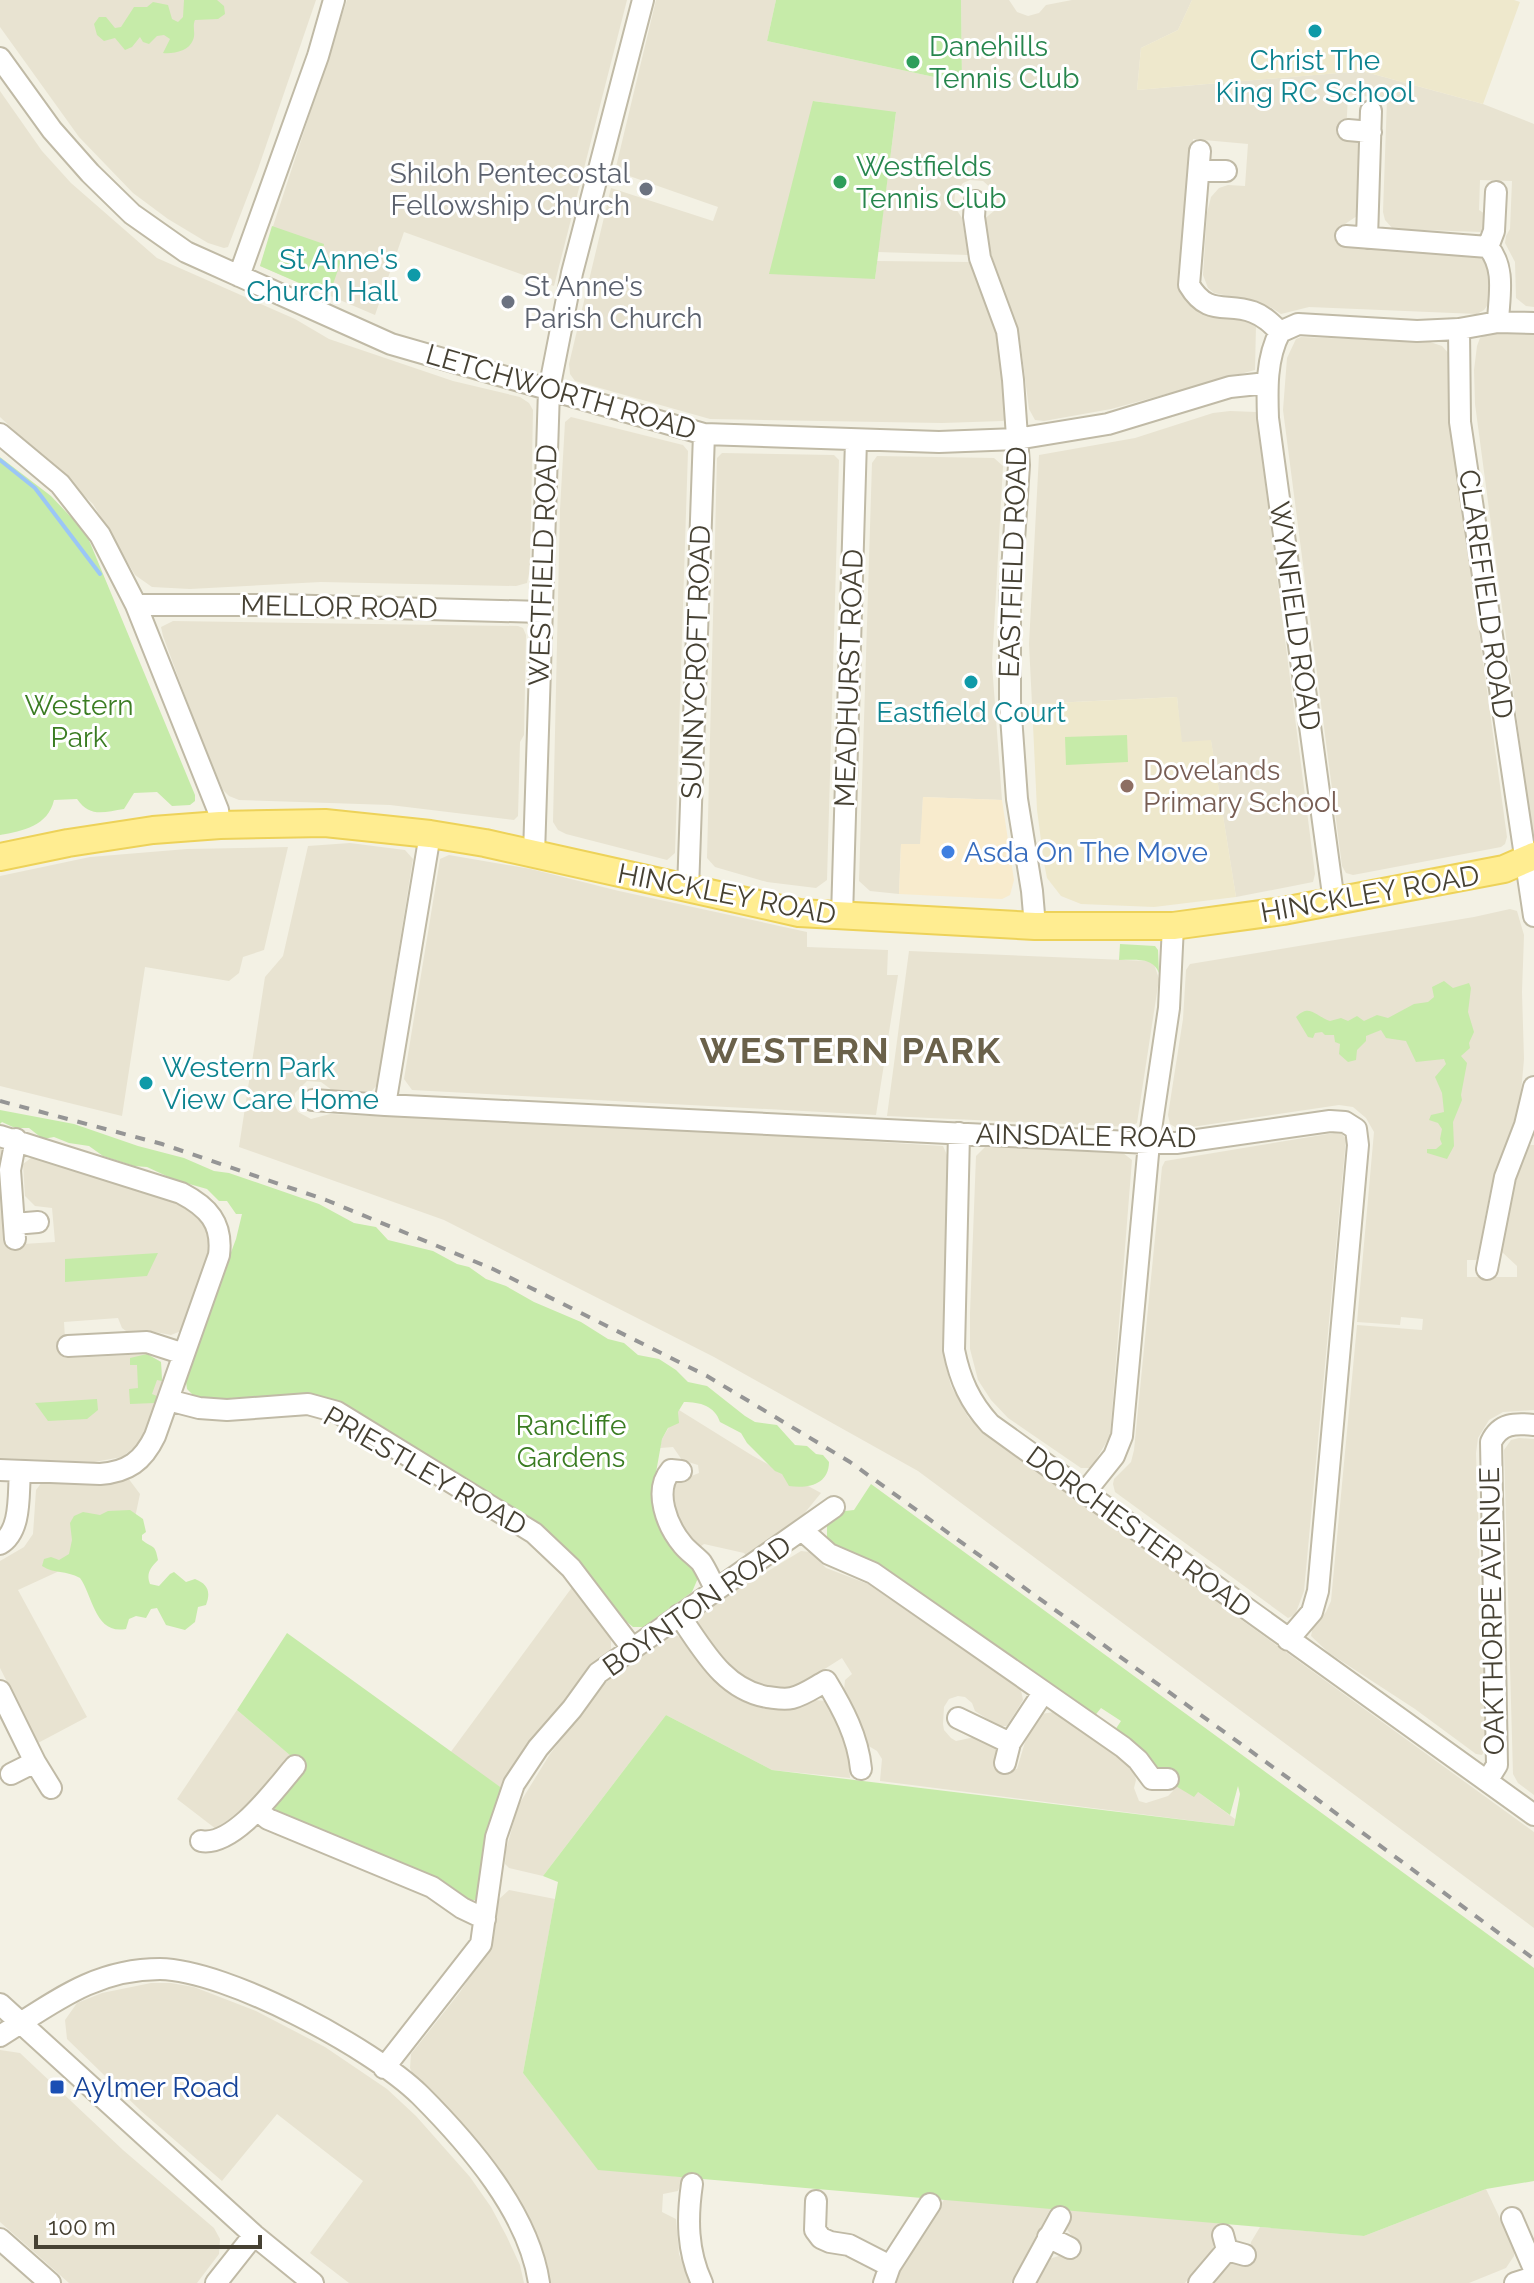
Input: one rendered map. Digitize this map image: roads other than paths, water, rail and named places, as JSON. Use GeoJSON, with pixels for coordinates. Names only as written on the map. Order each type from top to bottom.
{"type":"FeatureCollection","features":[{"type":"Feature","properties":{"kind":"main road","name":"HINCKLEY ROAD"},"geometry":{"type":"LineString","coordinates":[[0,857],[110,836],[220,825],[325,823],[430,834],[799,913],[1035,926],[1173,926],[1334,902],[1525,866]]}},
{"type":"Feature","properties":{"kind":"street"},"geometry":{"type":"LineString","coordinates":[[239,276],[318,56],[334,0]]}},
{"type":"Feature","properties":{"kind":"street","name":"WESTFIELD ROAD"},"geometry":{"type":"LineString","coordinates":[[534,854],[549,390],[572,273],[643,0]]}},
{"type":"Feature","properties":{"kind":"street","name":"LETCHWORTH ROAD"},"geometry":{"type":"LineString","coordinates":[[0,58],[52,130],[90,173],[132,214],[186,252],[391,344],[704,434],[939,442],[1017,439],[1108,424],[1230,387],[1267,383]]}},
{"type":"Feature","properties":{"kind":"street"},"geometry":{"type":"LineString","coordinates":[[1367,238],[1371,111]]}},
{"type":"Feature","properties":{"kind":"street"},"geometry":{"type":"LineString","coordinates":[[1348,130],[1371,132]]}},
{"type":"Feature","properties":{"kind":"street"},"geometry":{"type":"LineString","coordinates":[[1226,171],[1200,161],[1189,285],[1197,298],[1214,308],[1251,311],[1265,318],[1280,332],[1298,324],[1417,331],[1459,329],[1498,322],[1534,323]]}},
{"type":"Feature","properties":{"kind":"street"},"geometry":{"type":"LineString","coordinates":[[1488,247],[1494,231],[1491,200]]}},
{"type":"Feature","properties":{"kind":"street","name":"EASTFIELD ROAD"},"geometry":{"type":"LineString","coordinates":[[975,201],[980,258],[1007,331],[1017,439],[1019,465],[1010,601],[1010,702],[1017,799],[1035,926]]}},
{"type":"Feature","properties":{"kind":"street"},"geometry":{"type":"LineString","coordinates":[[1346,236],[1488,247],[1500,270],[1498,322]]}},
{"type":"Feature","properties":{"kind":"street","name":"CLAREFIELD ROAD"},"geometry":{"type":"LineString","coordinates":[[1459,329],[1460,422],[1534,916]]}},
{"type":"Feature","properties":{"kind":"street","name":"WYNFIELD ROAD"},"geometry":{"type":"LineString","coordinates":[[1280,332],[1274,343],[1267,383],[1268,418],[1334,902]]}},
{"type":"Feature","properties":{"kind":"street"},"geometry":{"type":"LineString","coordinates":[[0,434],[60,484],[100,535],[136,605],[218,810],[220,825]]}},
{"type":"Feature","properties":{"kind":"street","name":"SUNNYCROFT ROAD"},"geometry":{"type":"LineString","coordinates":[[688,890],[704,434]]}},
{"type":"Feature","properties":{"kind":"street","name":"MEADHURST ROAD"},"geometry":{"type":"LineString","coordinates":[[842,917],[856,440]]}},
{"type":"Feature","properties":{"kind":"street","name":"MELLOR ROAD"},"geometry":{"type":"LineString","coordinates":[[136,605],[279,605],[542,612]]}},
{"type":"Feature","properties":{"kind":"street"},"geometry":{"type":"LineString","coordinates":[[385,1105],[430,834]]}},
{"type":"Feature","properties":{"kind":"street"},"geometry":{"type":"LineString","coordinates":[[1086,1491],[1121,1443],[1149,1143],[1169,1008],[1173,926]]}},
{"type":"Feature","properties":{"kind":"street"},"geometry":{"type":"LineString","coordinates":[[1487,1270],[1505,1177],[1525,1125],[1534,1087]]}},
{"type":"Feature","properties":{"kind":"street","name":"AINSDALE ROAD"},"geometry":{"type":"LineString","coordinates":[[313,1100],[1149,1143],[1176,1143],[1330,1121],[1351,1125],[1359,1135],[1318,1591],[1312,1612],[1288,1640]]}},
{"type":"Feature","properties":{"kind":"street","name":"DORCHESTER ROAD"},"geometry":{"type":"LineString","coordinates":[[959,1133],[953,1326],[959,1376],[975,1407],[990,1424],[1534,1815]]}},
{"type":"Feature","properties":{"kind":"street"},"geometry":{"type":"LineString","coordinates":[[0,1544],[15,1523],[10,1471],[115,1473],[132,1467],[150,1447],[219,1255],[219,1231],[214,1218],[205,1208],[181,1193],[8,1137],[14,1231],[38,1222]]}},
{"type":"Feature","properties":{"kind":"street"},"geometry":{"type":"LineString","coordinates":[[68,1346],[147,1342],[184,1354]]}},
{"type":"Feature","properties":{"kind":"street","name":"PRIESTLEY ROAD"},"geometry":{"type":"LineString","coordinates":[[168,1400],[199,1408],[227,1410],[308,1404],[337,1412],[534,1533],[571,1568],[632,1648]]}},
{"type":"Feature","properties":{"kind":"street","name":"OAKTHORPE AVENUE"},"geometry":{"type":"LineString","coordinates":[[1487,1781],[1497,1765],[1491,1442],[1495,1434],[1508,1425],[1534,1425]]}},
{"type":"Feature","properties":{"kind":"street"},"geometry":{"type":"LineString","coordinates":[[672,1465],[663,1489],[664,1508],[671,1528],[682,1545],[701,1562],[716,1590]]}},
{"type":"Feature","properties":{"kind":"street","name":"BOYNTON ROAD"},"geometry":{"type":"LineString","coordinates":[[384,2068],[481,1944],[496,1837],[514,1784],[538,1748],[598,1673],[834,1507]]}},
{"type":"Feature","properties":{"kind":"street"},"geometry":{"type":"LineString","coordinates":[[803,1531],[829,1554],[873,1573],[1123,1747],[1138,1760],[1155,1784]]}},
{"type":"Feature","properties":{"kind":"street"},"geometry":{"type":"LineString","coordinates":[[679,1615],[715,1667],[731,1683],[753,1694],[792,1698],[832,1676],[864,1759]]}},
{"type":"Feature","properties":{"kind":"street"},"geometry":{"type":"LineString","coordinates":[[0,1691],[51,1788]]}},
{"type":"Feature","properties":{"kind":"street"},"geometry":{"type":"LineString","coordinates":[[958,1718],[1008,1753],[1043,1693]]}},
{"type":"Feature","properties":{"kind":"street"},"geometry":{"type":"LineString","coordinates":[[11,1774],[35,1762]]}},
{"type":"Feature","properties":{"kind":"street"},"geometry":{"type":"LineString","coordinates":[[201,1841],[211,1843],[239,1826],[295,1766]]}},
{"type":"Feature","properties":{"kind":"street"},"geometry":{"type":"LineString","coordinates":[[257,1810],[268,1819],[432,1887],[485,1919]]}},
{"type":"Feature","properties":{"kind":"street"},"geometry":{"type":"LineString","coordinates":[[0,2036],[49,2003],[102,1978],[133,1971],[162,1969],[190,1972],[257,1996],[297,2015],[384,2068],[418,2093],[489,2173],[529,2245],[539,2283]]}},
{"type":"Feature","properties":{"kind":"street"},"geometry":{"type":"LineString","coordinates":[[0,2004],[254,2235],[313,2283]]}},
{"type":"Feature","properties":{"kind":"street"},"geometry":{"type":"LineString","coordinates":[[692,2184],[680,2205],[702,2283]]}},
{"type":"Feature","properties":{"kind":"street"},"geometry":{"type":"LineString","coordinates":[[816,2201],[815,2230],[821,2238],[849,2245],[887,2274],[930,2204]]}},
{"type":"Feature","properties":{"kind":"street"},"geometry":{"type":"LineString","coordinates":[[1024,2283],[1060,2217]]}},
{"type":"Feature","properties":{"kind":"street"},"geometry":{"type":"LineString","coordinates":[[1512,2218],[1534,2269]]}},
{"type":"Feature","properties":{"kind":"street"},"geometry":{"type":"LineString","coordinates":[[216,2283],[254,2235]]}},
{"type":"Feature","properties":{"kind":"street"},"geometry":{"type":"LineString","coordinates":[[1048,2237],[1070,2248]]}},
{"type":"Feature","properties":{"kind":"street"},"geometry":{"type":"LineString","coordinates":[[0,2239],[50,2283]]}},
{"type":"Feature","properties":{"kind":"street"},"geometry":{"type":"LineString","coordinates":[[1199,2283],[1231,2246]]}},
{"type":"Feature","properties":{"kind":"street"},"geometry":{"type":"LineString","coordinates":[[1515,2283],[1534,2277]]}},
{"type":"Feature","properties":{"kind":"waterway"},"geometry":{"type":"LineString","coordinates":[[0,460],[35,488],[100,574]]}},
{"type":"Feature","properties":{"kind":"railway"},"geometry":{"type":"LineString","coordinates":[[0,1101],[162,1144],[326,1200],[493,1269],[707,1376],[850,1462],[1534,1959]]}},
{"type":"Feature","properties":{"kind":"place","name":"Christ The King RC School"},"geometry":{"type":"Point","coordinates":[1315,31]}},
{"type":"Feature","properties":{"kind":"place","name":"Danehills Tennis Club"},"geometry":{"type":"Point","coordinates":[913,62]}},
{"type":"Feature","properties":{"kind":"place","name":"Westfields Tennis Club"},"geometry":{"type":"Point","coordinates":[840,182]}},
{"type":"Feature","properties":{"kind":"place","name":"Shiloh Pentecostal Fellowship Church"},"geometry":{"type":"Point","coordinates":[646,189]}},
{"type":"Feature","properties":{"kind":"place","name":"St Anne's Church Hall"},"geometry":{"type":"Point","coordinates":[414,275]}},
{"type":"Feature","properties":{"kind":"place","name":"St Anne's Parish Church"},"geometry":{"type":"Point","coordinates":[508,302]}},
{"type":"Feature","properties":{"kind":"place","name":"Eastfield Court"},"geometry":{"type":"Point","coordinates":[971,682]}},
{"type":"Feature","properties":{"kind":"place","name":"Dovelands Primary School"},"geometry":{"type":"Point","coordinates":[1127,786]}},
{"type":"Feature","properties":{"kind":"place","name":"Asda On The Move"},"geometry":{"type":"Point","coordinates":[948,852]}},
{"type":"Feature","properties":{"kind":"place","name":"Western Park View Care Home"},"geometry":{"type":"Point","coordinates":[146,1083]}},
{"type":"Feature","properties":{"kind":"place","name":"Aylmer Road"},"geometry":{"type":"Point","coordinates":[57,2087]}},
{"type":"Feature","properties":{"kind":"district","name":"WESTERN PARK"},"geometry":{"type":"Point","coordinates":[851,1050]}},
{"type":"Feature","properties":{"kind":"park label","name":"Western Park"},"geometry":{"type":"Point","coordinates":[79,721]}},
{"type":"Feature","properties":{"kind":"park label","name":"Rancliffe Gardens"},"geometry":{"type":"Point","coordinates":[571,1441]}}]}
